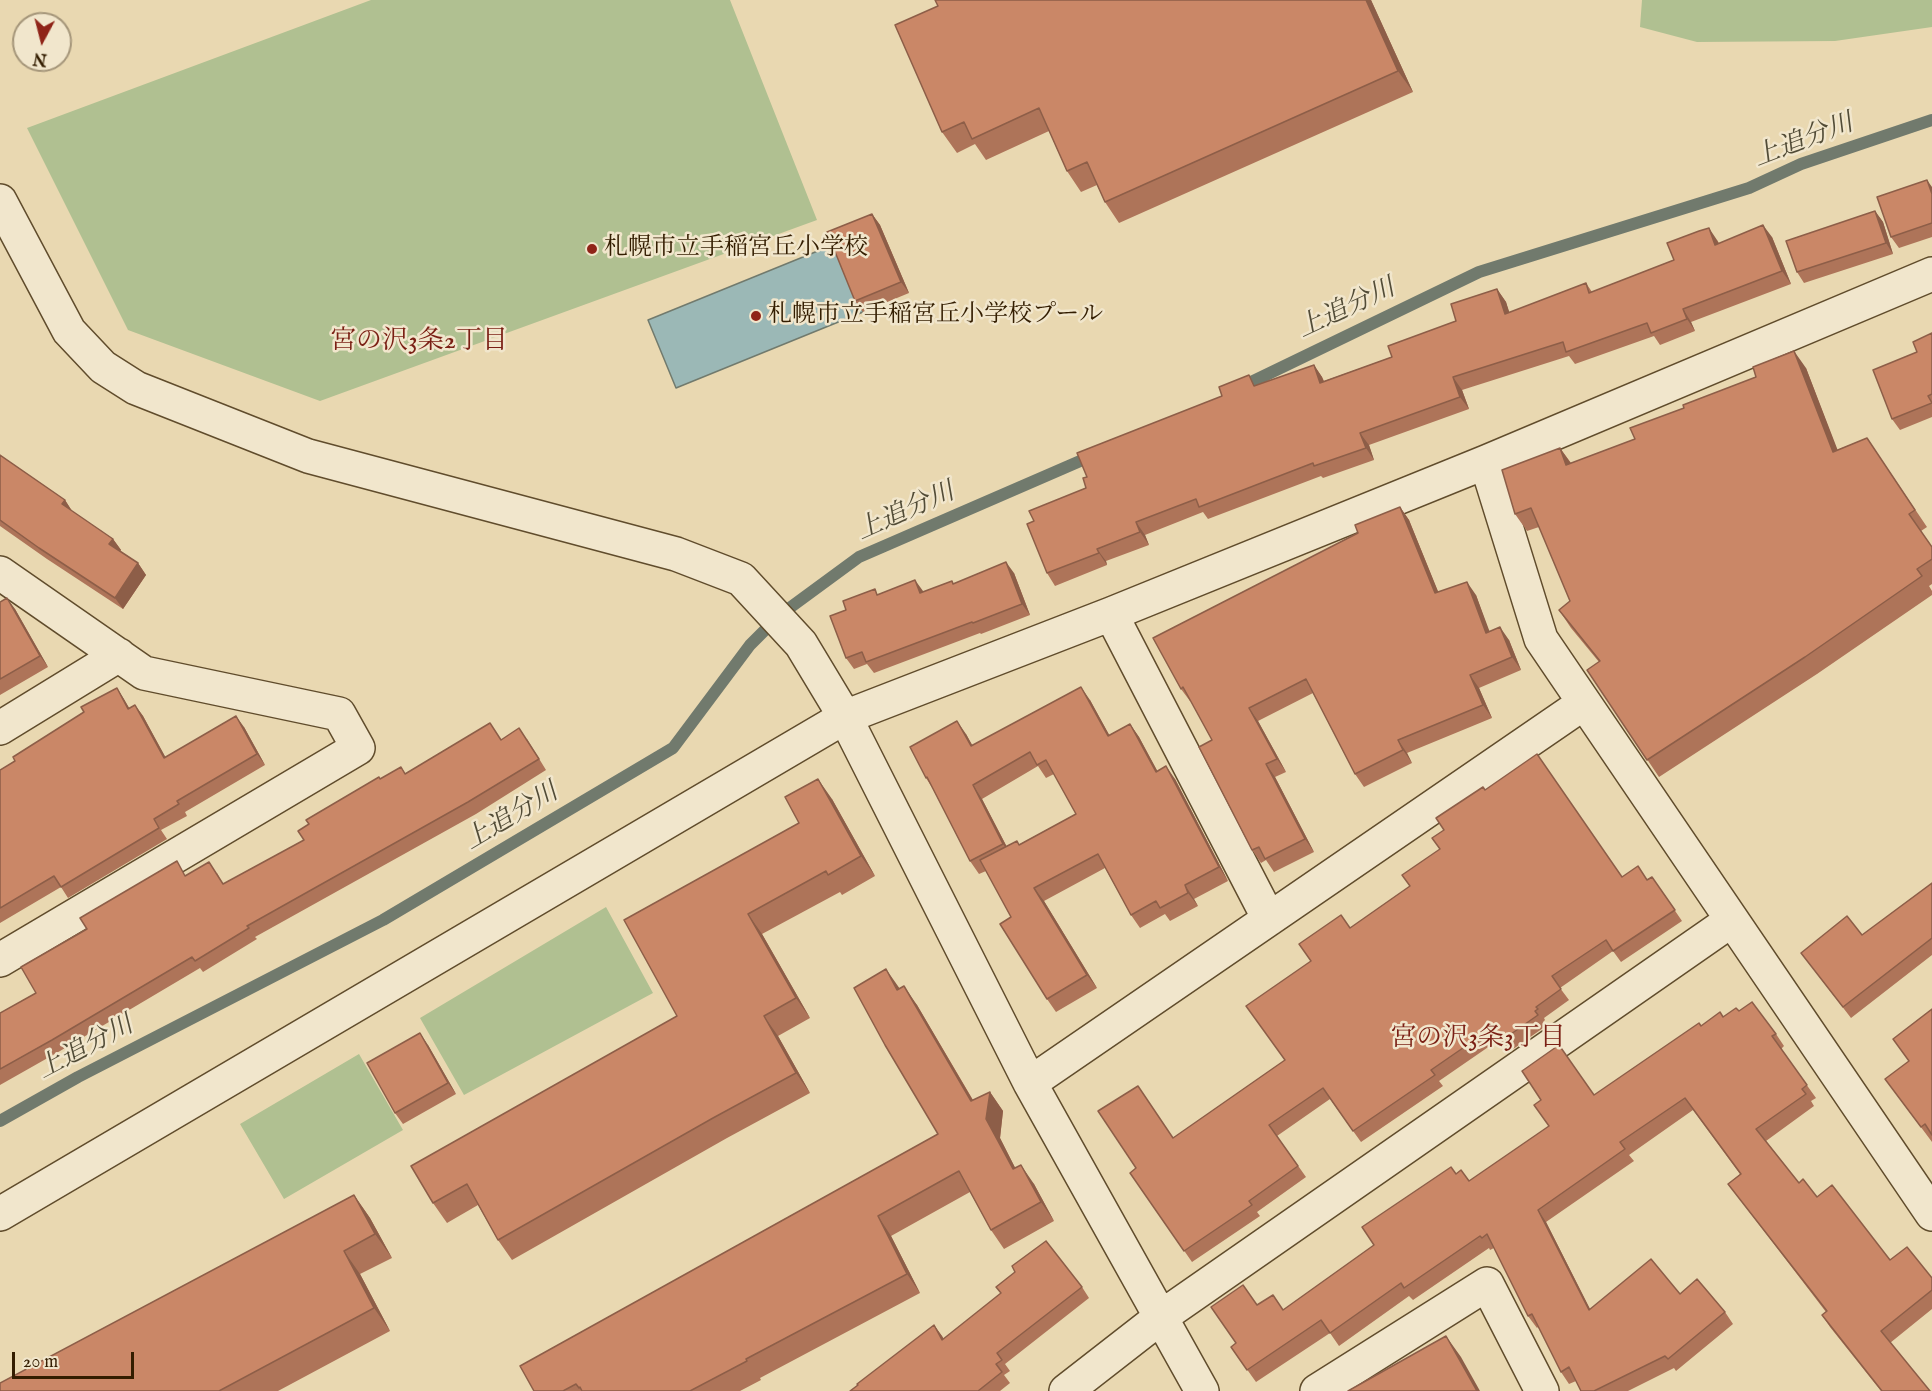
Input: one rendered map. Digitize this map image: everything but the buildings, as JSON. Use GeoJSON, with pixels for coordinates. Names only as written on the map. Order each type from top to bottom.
{"type":"FeatureCollection","features":[{"type":"Feature","properties":{"kind":"street"},"geometry":{"type":"LineString","coordinates":[[0,201],[69,331],[104,367],[136,388],[308,456],[676,554],[741,579],[801,644],[845,717],[1030,1083],[1202,1391]]}},
{"type":"Feature","properties":{"kind":"street"},"geometry":{"type":"LineString","coordinates":[[0,1214],[845,717],[1111,614],[1486,462],[1932,274]]}},
{"type":"Feature","properties":{"kind":"street"},"geometry":{"type":"LineString","coordinates":[[1486,462],[1541,639],[1932,1214]]}},
{"type":"Feature","properties":{"kind":"street"},"geometry":{"type":"LineString","coordinates":[[0,573],[144,673],[339,714],[358,748],[0,960]]}},
{"type":"Feature","properties":{"kind":"street"},"geometry":{"type":"LineString","coordinates":[[1111,614],[1269,919]]}},
{"type":"Feature","properties":{"kind":"street"},"geometry":{"type":"LineString","coordinates":[[0,728],[119,655]]}},
{"type":"Feature","properties":{"kind":"street"},"geometry":{"type":"LineString","coordinates":[[1030,1083],[1584,703]]}},
{"type":"Feature","properties":{"kind":"street"},"geometry":{"type":"LineString","coordinates":[[1066,1391],[1161,1317],[1732,920]]}},
{"type":"Feature","properties":{"kind":"street"},"geometry":{"type":"LineString","coordinates":[[1317,1391],[1487,1284],[1542,1391]]}},
{"type":"Feature","properties":{"kind":"green space"},"geometry":{"type":"Polygon","coordinates":[[[371,0],[730,0],[817,220],[320,401],[128,330],[27,128],[371,0]]]}},
{"type":"Feature","properties":{"kind":"green space"},"geometry":{"type":"Polygon","coordinates":[[[1642,0],[1932,0],[1932,27],[1835,41],[1697,42],[1640,27],[1642,0]]]}},
{"type":"Feature","properties":{"kind":"green space"},"geometry":{"type":"Polygon","coordinates":[[[606,907],[653,993],[464,1095],[420,1018],[606,907]]]}},
{"type":"Feature","properties":{"kind":"green space"},"geometry":{"type":"Polygon","coordinates":[[[359,1054],[403,1130],[284,1199],[240,1124],[359,1054]]]}},
{"type":"Feature","properties":{"kind":"water","name":"札幌市立手稲宮丘小学校プール"},"geometry":{"type":"Polygon","coordinates":[[[835,244],[863,312],[676,388],[648,320],[835,244]]]}},
{"type":"Feature","properties":{"kind":"waterway","name":"上追分川"},"geometry":{"type":"LineString","coordinates":[[1241,387],[1479,272],[1749,188],[1801,164],[1932,120]]}},
{"type":"Feature","properties":{"kind":"waterway","name":"上追分川"},"geometry":{"type":"LineString","coordinates":[[0,1121],[78,1077],[383,920],[673,748],[750,645],[780,615],[859,557],[1094,455]]}},
{"type":"Feature","properties":{"kind":"place","name":"札幌市立手稲宮丘小学校"},"geometry":{"type":"Point","coordinates":[592,249]}},
{"type":"Feature","properties":{"kind":"place","name":"札幌市立手稲宮丘小学校プール"},"geometry":{"type":"Point","coordinates":[756,316]}},
{"type":"Feature","properties":{"kind":"district","name":"宮の沢3条2丁目"},"geometry":{"type":"Point","coordinates":[419,343]}},
{"type":"Feature","properties":{"kind":"district","name":"宮の沢3条3丁目"},"geometry":{"type":"Point","coordinates":[1478,1040]}}]}
